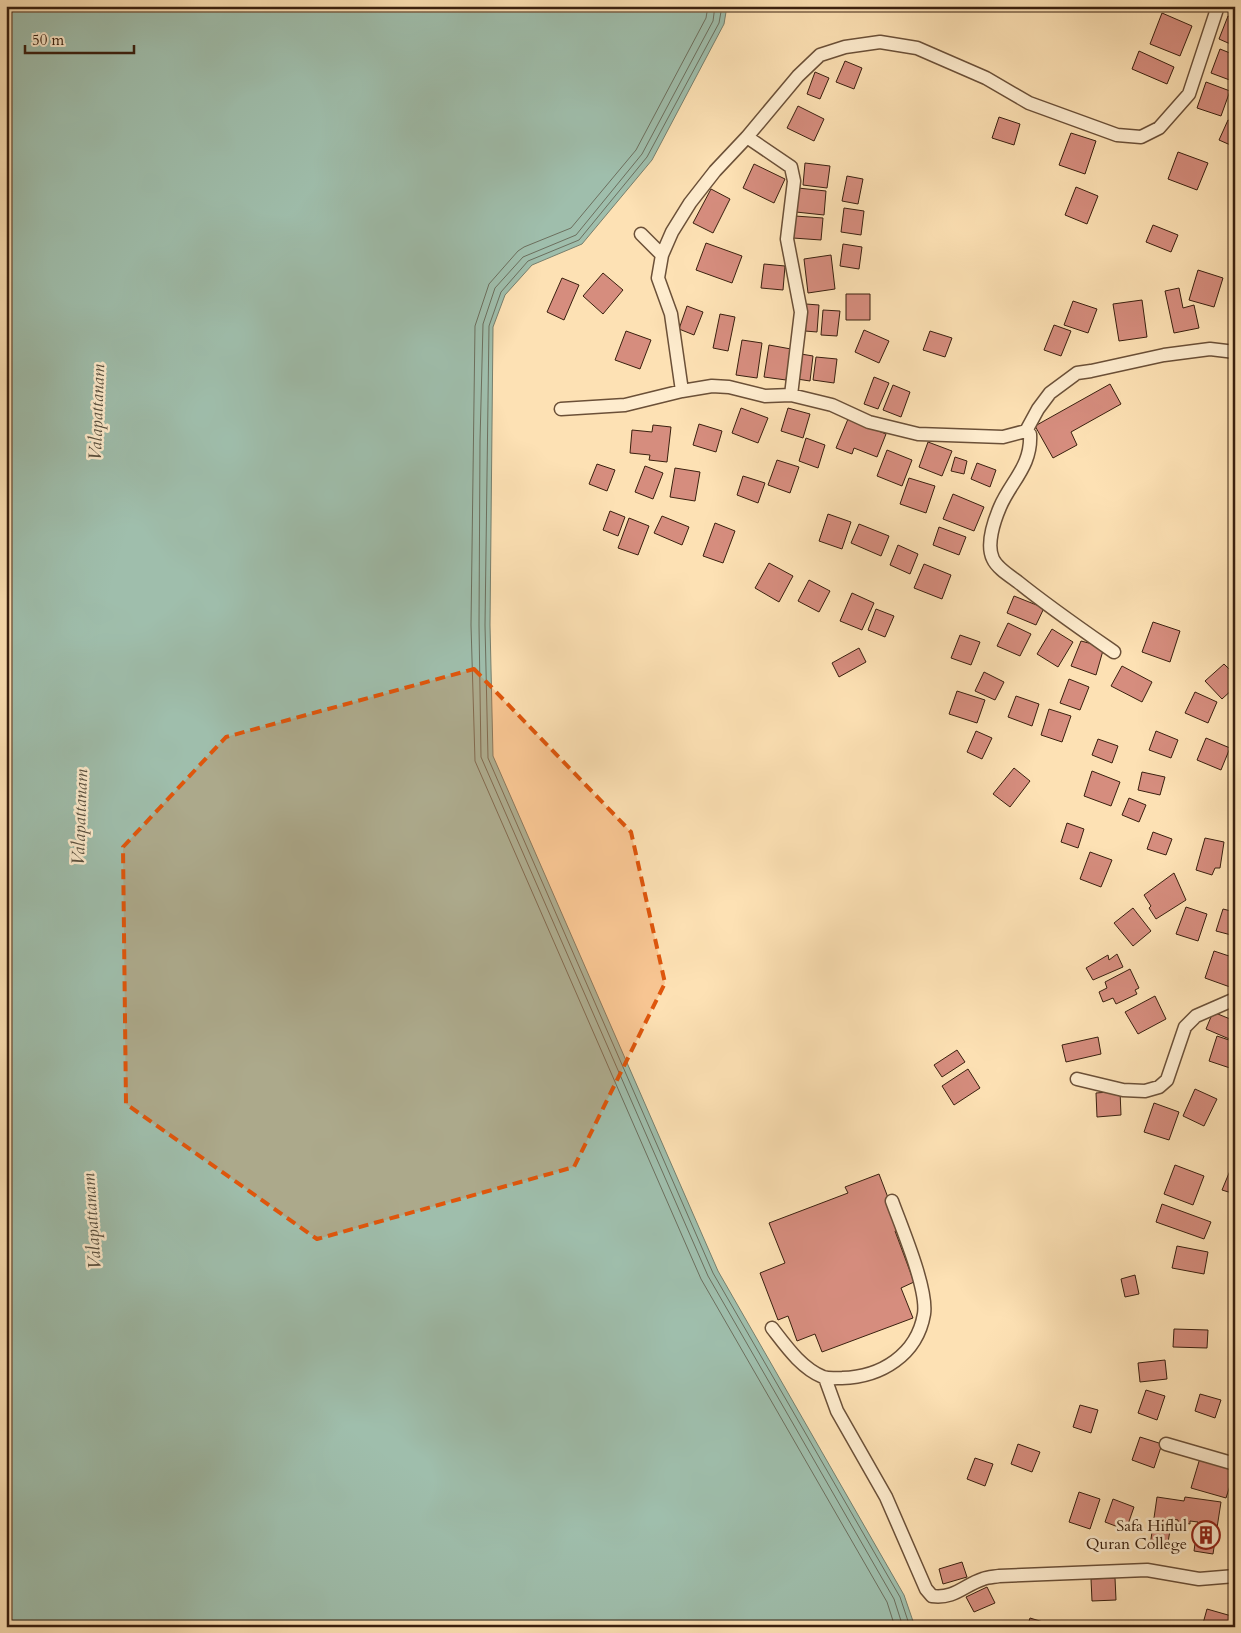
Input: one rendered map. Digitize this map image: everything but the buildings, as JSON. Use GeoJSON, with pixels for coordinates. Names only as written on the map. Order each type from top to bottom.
{"type":"FeatureCollection","features":[{"type":"Feature","properties":{"kind":"street"},"geometry":{"type":"LineString","coordinates":[[682,391],[670,314],[658,278],[662,255],[672,232],[690,203],[715,171],[747,137],[798,76],[820,55],[845,47],[880,42],[917,48],[986,78],[1029,103],[1118,135],[1141,137],[1159,128],[1189,94],[1218,6]]}},
{"type":"Feature","properties":{"kind":"street"},"geometry":{"type":"LineString","coordinates":[[747,137],[791,167],[794,181],[787,239],[801,312],[791,395]]}},
{"type":"Feature","properties":{"kind":"street"},"geometry":{"type":"LineString","coordinates":[[641,234],[662,255]]}},
{"type":"Feature","properties":{"kind":"street"},"geometry":{"type":"LineString","coordinates":[[561,409],[625,405],[682,391],[712,386],[729,387],[765,396],[791,395],[832,405],[869,422],[918,434],[1003,437],[1026,430],[1038,409],[1050,394],[1077,373],[1091,372],[1164,355],[1192,351],[1210,349],[1235,352]]}},
{"type":"Feature","properties":{"kind":"street"},"geometry":{"type":"LineString","coordinates":[[1026,430],[1030,434],[1031,448],[1017,479],[1000,507],[989,546],[993,560],[1002,570],[1047,606],[1114,652]]}},
{"type":"Feature","properties":{"kind":"street"},"geometry":{"type":"LineString","coordinates":[[1077,1079],[1123,1090],[1145,1091],[1160,1087],[1166,1080],[1185,1027],[1196,1016],[1235,998]]}},
{"type":"Feature","properties":{"kind":"street"},"geometry":{"type":"LineString","coordinates":[[772,1328],[794,1356],[825,1378],[858,1378],[889,1367],[914,1344],[924,1313],[921,1284],[892,1201]]}},
{"type":"Feature","properties":{"kind":"street"},"geometry":{"type":"LineString","coordinates":[[825,1378],[837,1411],[886,1497],[926,1589],[932,1596],[940,1597],[955,1594],[982,1579],[999,1576],[1147,1570],[1199,1579],[1235,1576]]}},
{"type":"Feature","properties":{"kind":"street"},"geometry":{"type":"LineString","coordinates":[[1166,1444],[1235,1464]]}},
{"type":"Feature","properties":{"kind":"highlighted area"},"geometry":{"type":"Polygon","coordinates":[[[474,669],[631,832],[665,983],[574,1167],[317,1239],[126,1104],[123,847],[226,737],[474,669]]]}},
{"type":"Feature","properties":{"kind":"water","name":"Valapattanam"},"geometry":{"type":"Polygon","coordinates":[[[6,6],[727,6],[724,24],[652,160],[582,244],[532,265],[505,295],[493,327],[490,625],[493,756],[718,1271],[904,1595],[915,1627],[6,1627],[6,6]]]}},
{"type":"Feature","properties":{"kind":"place","name":"Safa Hiflul Quran College"},"geometry":{"type":"Point","coordinates":[1206,1535]}}]}
